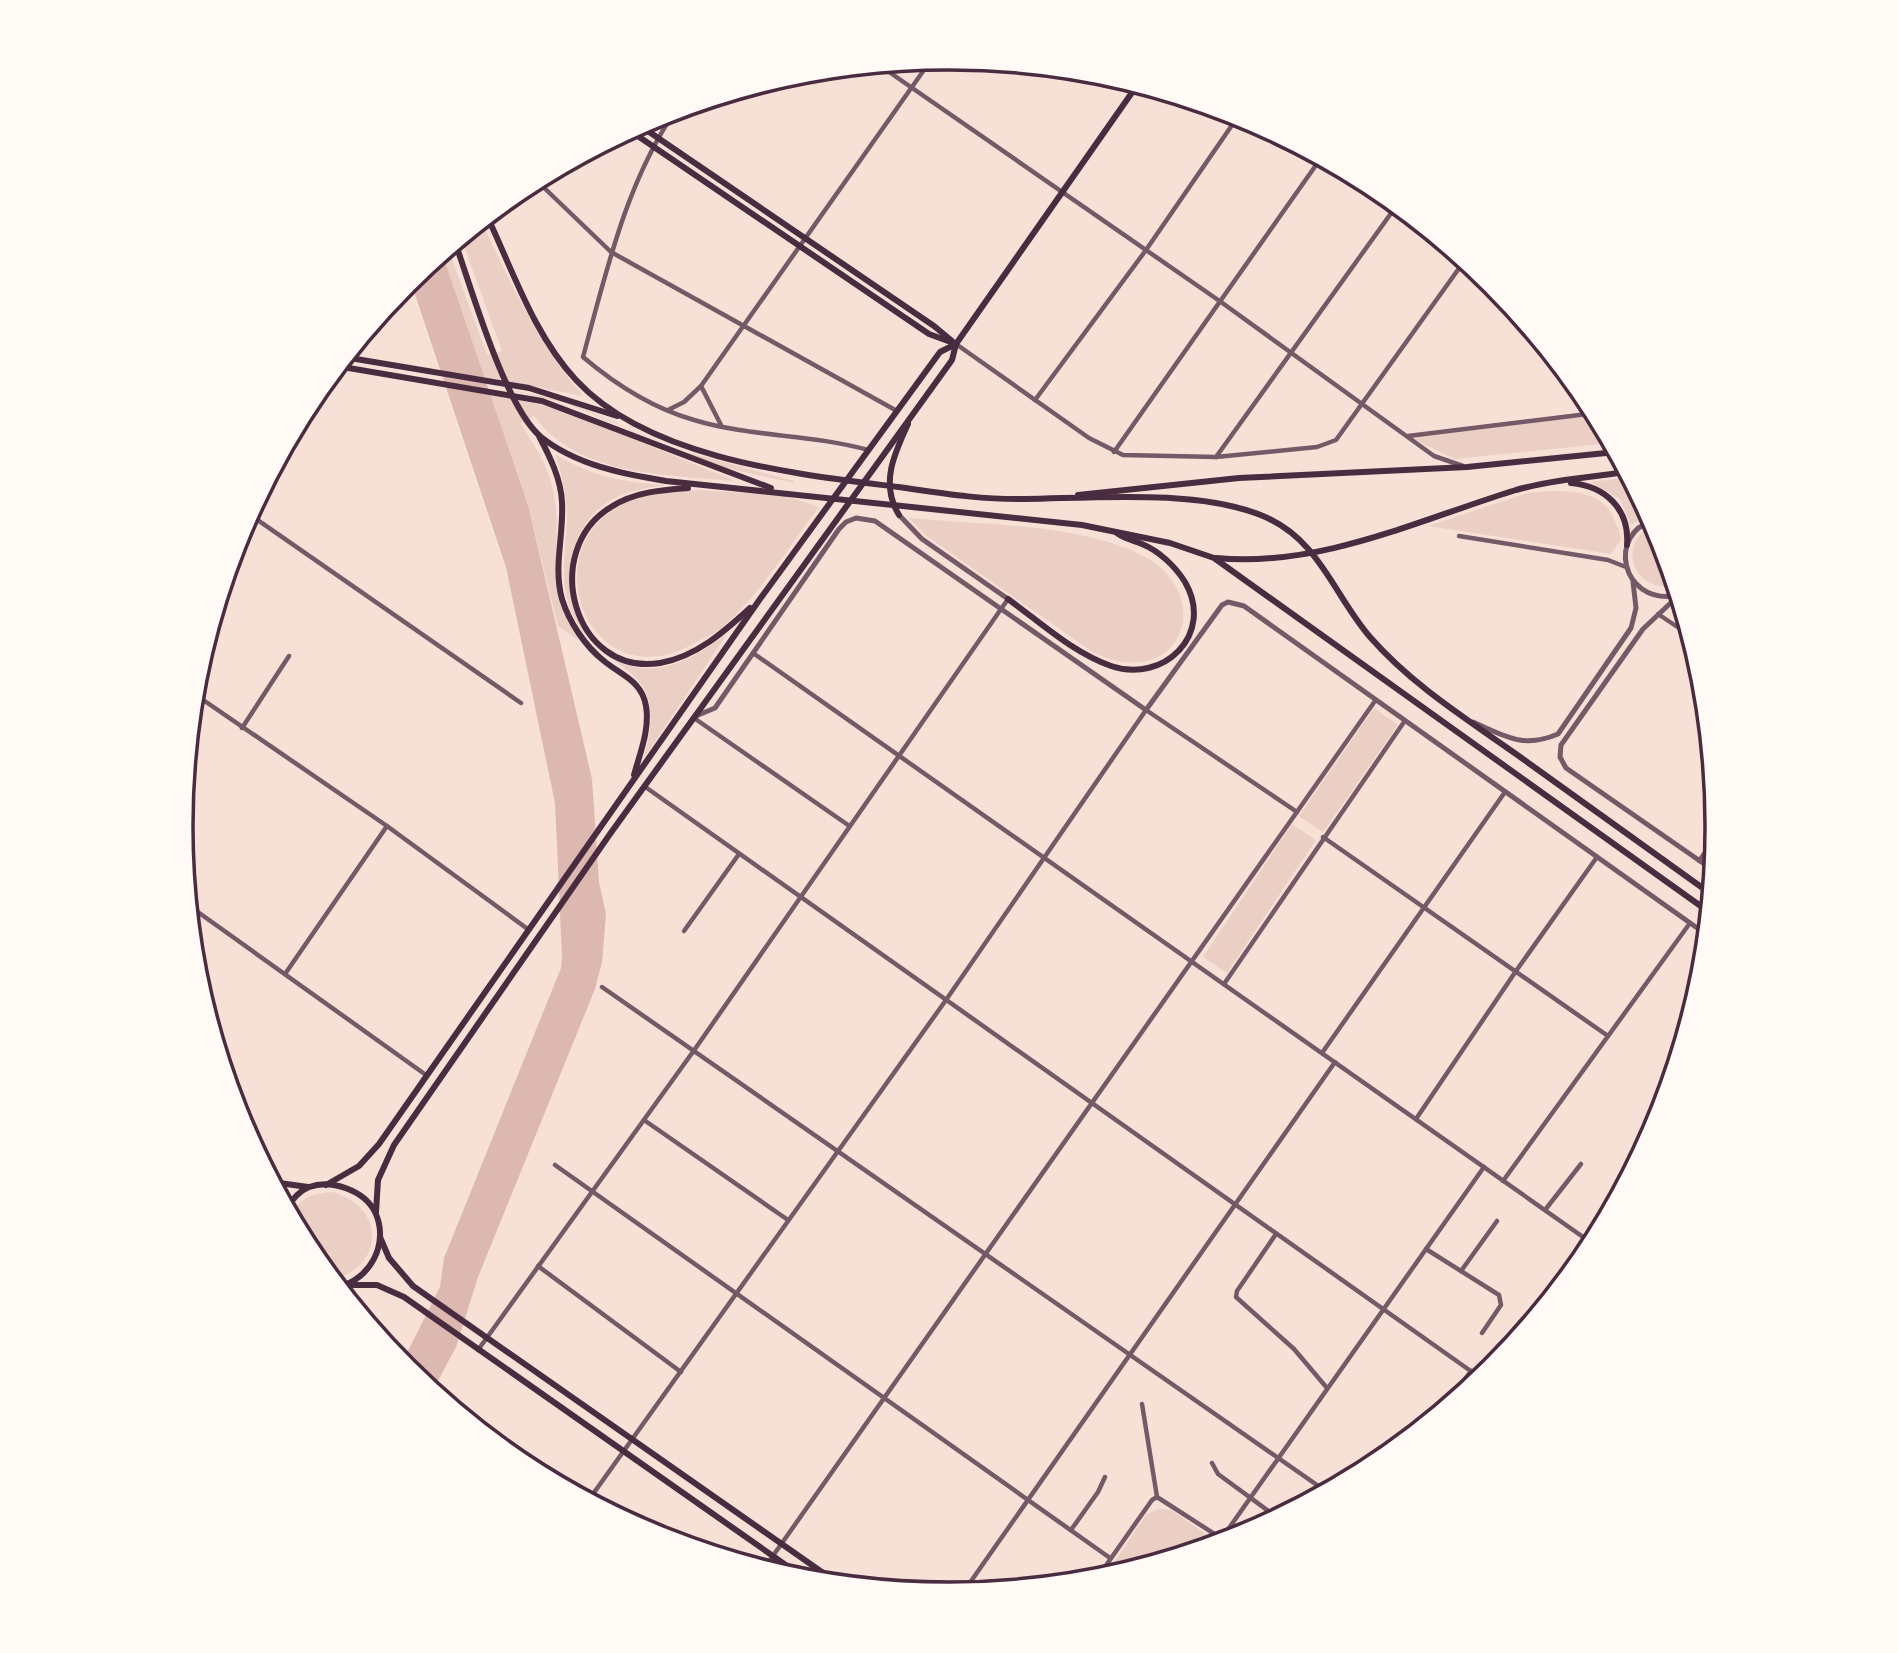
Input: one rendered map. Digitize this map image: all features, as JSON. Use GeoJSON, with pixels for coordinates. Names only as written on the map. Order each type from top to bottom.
{"type":"FeatureCollection","features":[{"type":"Feature","properties":{"kind":"main road"},"geometry":{"type":"LineString","coordinates":[[821,1572],[485,1338],[402,1276],[380,1237],[376,1212],[378,1180],[394,1145],[610,834],[952,360],[956,344],[1133,93]]}},
{"type":"Feature","properties":{"kind":"main road"},"geometry":{"type":"LineString","coordinates":[[650,132],[806,237],[956,344]]}},
{"type":"Feature","properties":{"kind":"main road"},"geometry":{"type":"LineString","coordinates":[[639,137],[929,334],[956,344]]}},
{"type":"Feature","properties":{"kind":"main road"},"geometry":{"type":"LineString","coordinates":[[491,224],[533,314],[564,366],[601,402],[644,428]]}},
{"type":"Feature","properties":{"kind":"main road"},"geometry":{"type":"LineString","coordinates":[[458,251],[508,387],[538,435],[560,486],[562,511],[558,573],[565,607],[585,641],[603,660],[628,676],[644,697],[646,730],[633,780]]}},
{"type":"Feature","properties":{"kind":"main road"},"geometry":{"type":"LineString","coordinates":[[326,1185],[359,1166],[379,1144],[760,599],[940,352],[956,344]]}},
{"type":"Feature","properties":{"kind":"main road"},"geometry":{"type":"LineString","coordinates":[[355,359],[562,396],[735,460],[799,472],[995,498],[1212,503],[1253,513],[1285,528],[1317,556],[1364,629],[1390,657],[1466,719],[1703,888]]}},
{"type":"Feature","properties":{"kind":"main road"},"geometry":{"type":"LineString","coordinates":[[348,368],[491,391],[566,407],[704,465],[784,492]]}},
{"type":"Feature","properties":{"kind":"main road"},"geometry":{"type":"LineString","coordinates":[[899,515],[889,492],[889,474],[915,409]]}},
{"type":"Feature","properties":{"kind":"main road"},"geometry":{"type":"LineString","coordinates":[[538,435],[574,457],[617,472],[704,486],[784,492],[1113,530],[1170,542],[1214,558],[1247,561],[1332,550],[1519,489],[1617,473]]}},
{"type":"Feature","properties":{"kind":"main road"},"geometry":{"type":"LineString","coordinates":[[1048,498],[1239,478],[1467,467],[1607,453]]}},
{"type":"Feature","properties":{"kind":"main road"},"geometry":{"type":"LineString","coordinates":[[1552,482],[1586,485],[1612,499],[1627,526],[1627,545]]}},
{"type":"Feature","properties":{"kind":"main road"},"geometry":{"type":"LineString","coordinates":[[704,486],[644,493],[613,505],[594,521],[582,537],[573,564],[571,589],[578,613],[587,629],[614,654],[631,662],[651,664],[673,660],[703,646],[760,599]]}},
{"type":"Feature","properties":{"kind":"main road"},"geometry":{"type":"LineString","coordinates":[[1008,599],[1082,652],[1111,666],[1147,668],[1172,659],[1184,647],[1193,629],[1194,611],[1186,583],[1156,552],[1113,530]]}},
{"type":"Feature","properties":{"kind":"main road"},"geometry":{"type":"LineString","coordinates":[[1214,558],[1701,906]]}},
{"type":"Feature","properties":{"kind":"main road"},"geometry":{"type":"LineString","coordinates":[[283,1183],[308,1187],[326,1185],[355,1192],[376,1212]]}},
{"type":"Feature","properties":{"kind":"main road"},"geometry":{"type":"LineString","coordinates":[[293,1203],[308,1187]]}},
{"type":"Feature","properties":{"kind":"main road"},"geometry":{"type":"LineString","coordinates":[[350,1285],[372,1265],[380,1237]]}},
{"type":"Feature","properties":{"kind":"main road"},"geometry":{"type":"LineString","coordinates":[[350,1285],[377,1285],[393,1289],[786,1565]]}},
{"type":"Feature","properties":{"kind":"street"},"geometry":{"type":"LineString","coordinates":[[667,411],[684,402],[701,386],[922,71]]}},
{"type":"Feature","properties":{"kind":"street"},"geometry":{"type":"LineString","coordinates":[[890,73],[1062,195],[1221,302],[1443,461],[1467,467]]}},
{"type":"Feature","properties":{"kind":"street"},"geometry":{"type":"LineString","coordinates":[[1035,400],[1146,250],[1232,125]]}},
{"type":"Feature","properties":{"kind":"street"},"geometry":{"type":"LineString","coordinates":[[665,126],[652,146],[611,252],[583,357],[635,396],[667,411],[722,426],[841,442],[868,450]]}},
{"type":"Feature","properties":{"kind":"street"},"geometry":{"type":"LineString","coordinates":[[1114,452],[1316,165]]}},
{"type":"Feature","properties":{"kind":"street"},"geometry":{"type":"LineString","coordinates":[[544,188],[611,252],[898,411]]}},
{"type":"Feature","properties":{"kind":"street"},"geometry":{"type":"LineString","coordinates":[[1216,457],[1391,213]]}},
{"type":"Feature","properties":{"kind":"street"},"geometry":{"type":"LineString","coordinates":[[956,344],[1114,452],[1138,456],[1216,457],[1317,447],[1336,440],[1459,268]]}},
{"type":"Feature","properties":{"kind":"street"},"geometry":{"type":"LineString","coordinates":[[701,386],[722,426]]}},
{"type":"Feature","properties":{"kind":"street"},"geometry":{"type":"LineString","coordinates":[[1407,436],[1583,415]]}},
{"type":"Feature","properties":{"kind":"street"},"geometry":{"type":"LineString","coordinates":[[478,1350],[695,1049],[848,825],[1008,599],[922,540],[899,515]]}},
{"type":"Feature","properties":{"kind":"street"},"geometry":{"type":"LineString","coordinates":[[693,718],[715,708],[839,529],[856,518],[875,521],[1297,812]]}},
{"type":"Feature","properties":{"kind":"street"},"geometry":{"type":"LineString","coordinates":[[258,521],[521,703]]}},
{"type":"Feature","properties":{"kind":"street"},"geometry":{"type":"LineString","coordinates":[[1466,719],[1526,742],[1540,742],[1558,734],[1631,628],[1636,608],[1633,582],[1626,567],[1627,545],[1635,531],[1643,526]]}},
{"type":"Feature","properties":{"kind":"street"},"geometry":{"type":"LineString","coordinates":[[1459,536],[1608,560],[1626,567]]}},
{"type":"Feature","properties":{"kind":"street"},"geometry":{"type":"LineString","coordinates":[[1633,582],[1654,597],[1669,596]]}},
{"type":"Feature","properties":{"kind":"street"},"geometry":{"type":"LineString","coordinates":[[1671,602],[1657,614],[1561,745],[1560,757],[1566,768],[1704,865]]}},
{"type":"Feature","properties":{"kind":"street"},"geometry":{"type":"LineString","coordinates":[[593,1494],[738,1294],[837,1148],[946,1000],[1146,710],[1222,605],[1228,603],[1244,606],[1698,929]]}},
{"type":"Feature","properties":{"kind":"street"},"geometry":{"type":"LineString","coordinates":[[1657,614],[1679,628]]}},
{"type":"Feature","properties":{"kind":"street"},"geometry":{"type":"LineString","coordinates":[[753,653],[1584,1238]]}},
{"type":"Feature","properties":{"kind":"street"},"geometry":{"type":"LineString","coordinates":[[242,728],[289,656]]}},
{"type":"Feature","properties":{"kind":"street"},"geometry":{"type":"LineString","coordinates":[[203,701],[387,826],[529,930]]}},
{"type":"Feature","properties":{"kind":"street"},"geometry":{"type":"LineString","coordinates":[[770,1561],[1375,701]]}},
{"type":"Feature","properties":{"kind":"street"},"geometry":{"type":"LineString","coordinates":[[693,718],[848,825]]}},
{"type":"Feature","properties":{"kind":"street"},"geometry":{"type":"LineString","coordinates":[[1224,984],[1404,722]]}},
{"type":"Feature","properties":{"kind":"street"},"geometry":{"type":"LineString","coordinates":[[644,786],[1471,1371],[1465,1379]]}},
{"type":"Feature","properties":{"kind":"street"},"geometry":{"type":"LineString","coordinates":[[1322,1053],[1505,792]]}},
{"type":"Feature","properties":{"kind":"street"},"geometry":{"type":"LineString","coordinates":[[285,974],[387,826]]}},
{"type":"Feature","properties":{"kind":"street"},"geometry":{"type":"LineString","coordinates":[[1323,837],[1608,1036]]}},
{"type":"Feature","properties":{"kind":"street"},"geometry":{"type":"LineString","coordinates":[[1699,861],[1705,852]]}},
{"type":"Feature","properties":{"kind":"street"},"geometry":{"type":"LineString","coordinates":[[684,931],[739,854]]}},
{"type":"Feature","properties":{"kind":"street"},"geometry":{"type":"LineString","coordinates":[[1416,1119],[1516,971],[1597,858]]}},
{"type":"Feature","properties":{"kind":"street"},"geometry":{"type":"LineString","coordinates":[[198,912],[426,1075]]}},
{"type":"Feature","properties":{"kind":"street"},"geometry":{"type":"LineString","coordinates":[[1503,1181],[1689,923]]}},
{"type":"Feature","properties":{"kind":"street"},"geometry":{"type":"LineString","coordinates":[[602,987],[988,1252],[1319,1486]]}},
{"type":"Feature","properties":{"kind":"street"},"geometry":{"type":"LineString","coordinates":[[970,1582],[1335,1062]]}},
{"type":"Feature","properties":{"kind":"street"},"geometry":{"type":"LineString","coordinates":[[644,1120],[788,1220]]}},
{"type":"Feature","properties":{"kind":"street"},"geometry":{"type":"LineString","coordinates":[[1545,1210],[1581,1164]]}},
{"type":"Feature","properties":{"kind":"street"},"geometry":{"type":"LineString","coordinates":[[555,1165],[1111,1558]]}},
{"type":"Feature","properties":{"kind":"street"},"geometry":{"type":"LineString","coordinates":[[1228,1529],[1484,1167]]}},
{"type":"Feature","properties":{"kind":"street"},"geometry":{"type":"LineString","coordinates":[[1461,1271],[1497,1221]]}},
{"type":"Feature","properties":{"kind":"street"},"geometry":{"type":"LineString","coordinates":[[1276,1234],[1237,1291],[1236,1297],[1294,1349],[1327,1388]]}},
{"type":"Feature","properties":{"kind":"street"},"geometry":{"type":"LineString","coordinates":[[1426,1249],[1499,1295],[1501,1305],[1482,1333]]}},
{"type":"Feature","properties":{"kind":"street"},"geometry":{"type":"LineString","coordinates":[[538,1266],[681,1372]]}},
{"type":"Feature","properties":{"kind":"street"},"geometry":{"type":"LineString","coordinates":[[1142,1404],[1157,1497],[1216,1534]]}},
{"type":"Feature","properties":{"kind":"street"},"geometry":{"type":"LineString","coordinates":[[1212,1462],[1218,1474],[1270,1511]]}},
{"type":"Feature","properties":{"kind":"street"},"geometry":{"type":"LineString","coordinates":[[1071,1530],[1098,1492],[1105,1477]]}},
{"type":"Feature","properties":{"kind":"street"},"geometry":{"type":"LineString","coordinates":[[1105,1566],[1152,1500],[1157,1497]]}},
{"type":"Feature","properties":{"kind":"shaded area"},"geometry":{"type":"Polygon","coordinates":[[[485,229],[538,334],[583,396],[484,377],[445,263],[451,257],[487,355],[502,351],[464,246],[485,229]]]}},
{"type":"Feature","properties":{"kind":"shaded area"},"geometry":{"type":"Polygon","coordinates":[[[445,262],[528,505],[592,779],[599,882],[606,914],[602,962],[595,989],[478,1277],[456,1347],[437,1383],[407,1353],[440,1287],[444,1258],[561,968],[562,957],[555,803],[506,567],[414,292],[445,262]]]}},
{"type":"Feature","properties":{"kind":"shaded area"},"geometry":{"type":"Polygon","coordinates":[[[487,385],[564,401],[679,449],[565,403],[487,385]]]}},
{"type":"Feature","properties":{"kind":"shaded area"},"geometry":{"type":"Polygon","coordinates":[[[490,394],[553,407],[735,481],[626,469],[574,451],[552,436],[534,416],[521,424],[550,478],[556,507],[556,564],[560,601],[567,620],[580,641],[558,626],[528,505],[490,394]]]}},
{"type":"Feature","properties":{"kind":"shaded area"},"geometry":{"type":"Polygon","coordinates":[[[1584,416],[1602,444],[1455,459],[1407,436],[1584,416]]]}},
{"type":"Feature","properties":{"kind":"shaded area"},"geometry":{"type":"Polygon","coordinates":[[[683,451],[794,481],[794,483],[725,468],[683,451]]]}},
{"type":"Feature","properties":{"kind":"shaded area"},"geometry":{"type":"Polygon","coordinates":[[[555,454],[581,468],[609,477],[666,485],[627,493],[605,504],[585,524],[573,550],[569,578],[573,606],[584,631],[600,650],[585,635],[572,613],[565,589],[566,501],[555,454]]]}},
{"type":"Feature","properties":{"kind":"shaded area"},"geometry":{"type":"Polygon","coordinates":[[[1620,478],[1640,519],[1631,525],[1620,499],[1590,482],[1620,478]]]}},
{"type":"Feature","properties":{"kind":"shaded area"},"geometry":{"type":"Polygon","coordinates":[[[697,490],[782,495],[819,507],[762,585],[723,627],[695,643],[658,656],[627,654],[602,638],[585,614],[577,586],[580,555],[594,527],[632,498],[650,492],[697,490]]]}},
{"type":"Feature","properties":{"kind":"shaded area"},"geometry":{"type":"Polygon","coordinates":[[[1551,491],[1589,495],[1605,506],[1612,514],[1621,539],[1611,554],[1428,526],[1527,493],[1551,491]]]}},
{"type":"Feature","properties":{"kind":"shaded area"},"geometry":{"type":"Polygon","coordinates":[[[909,518],[1030,527],[1120,546],[1145,557],[1167,574],[1179,594],[1183,615],[1179,635],[1168,650],[1149,660],[1124,662],[1094,653],[925,535],[909,518]]]}},
{"type":"Feature","properties":{"kind":"shaded area"},"geometry":{"type":"Polygon","coordinates":[[[1645,531],[1648,537],[1666,586],[1648,582],[1639,574],[1634,564],[1632,553],[1635,542],[1645,531]]]}},
{"type":"Feature","properties":{"kind":"shaded area"},"geometry":{"type":"Polygon","coordinates":[[[727,634],[644,758],[650,725],[649,701],[642,685],[603,652],[625,665],[665,667],[693,656],[727,634]]]}},
{"type":"Feature","properties":{"kind":"shaded area"},"geometry":{"type":"Polygon","coordinates":[[[1374,708],[1398,725],[1323,832],[1299,816],[1374,708]]]}},
{"type":"Feature","properties":{"kind":"shaded area"},"geometry":{"type":"Polygon","coordinates":[[[1292,824],[1316,840],[1227,973],[1203,957],[1292,824]]]}},
{"type":"Feature","properties":{"kind":"shaded area"},"geometry":{"type":"Polygon","coordinates":[[[333,1192],[350,1200],[363,1211],[370,1223],[370,1250],[362,1263],[341,1276],[295,1207],[308,1198],[333,1192]]]}},
{"type":"Feature","properties":{"kind":"shaded area"},"geometry":{"type":"Polygon","coordinates":[[[1158,1509],[1171,1510],[1209,1536],[1113,1564],[1146,1515],[1158,1509]]]}}]}
